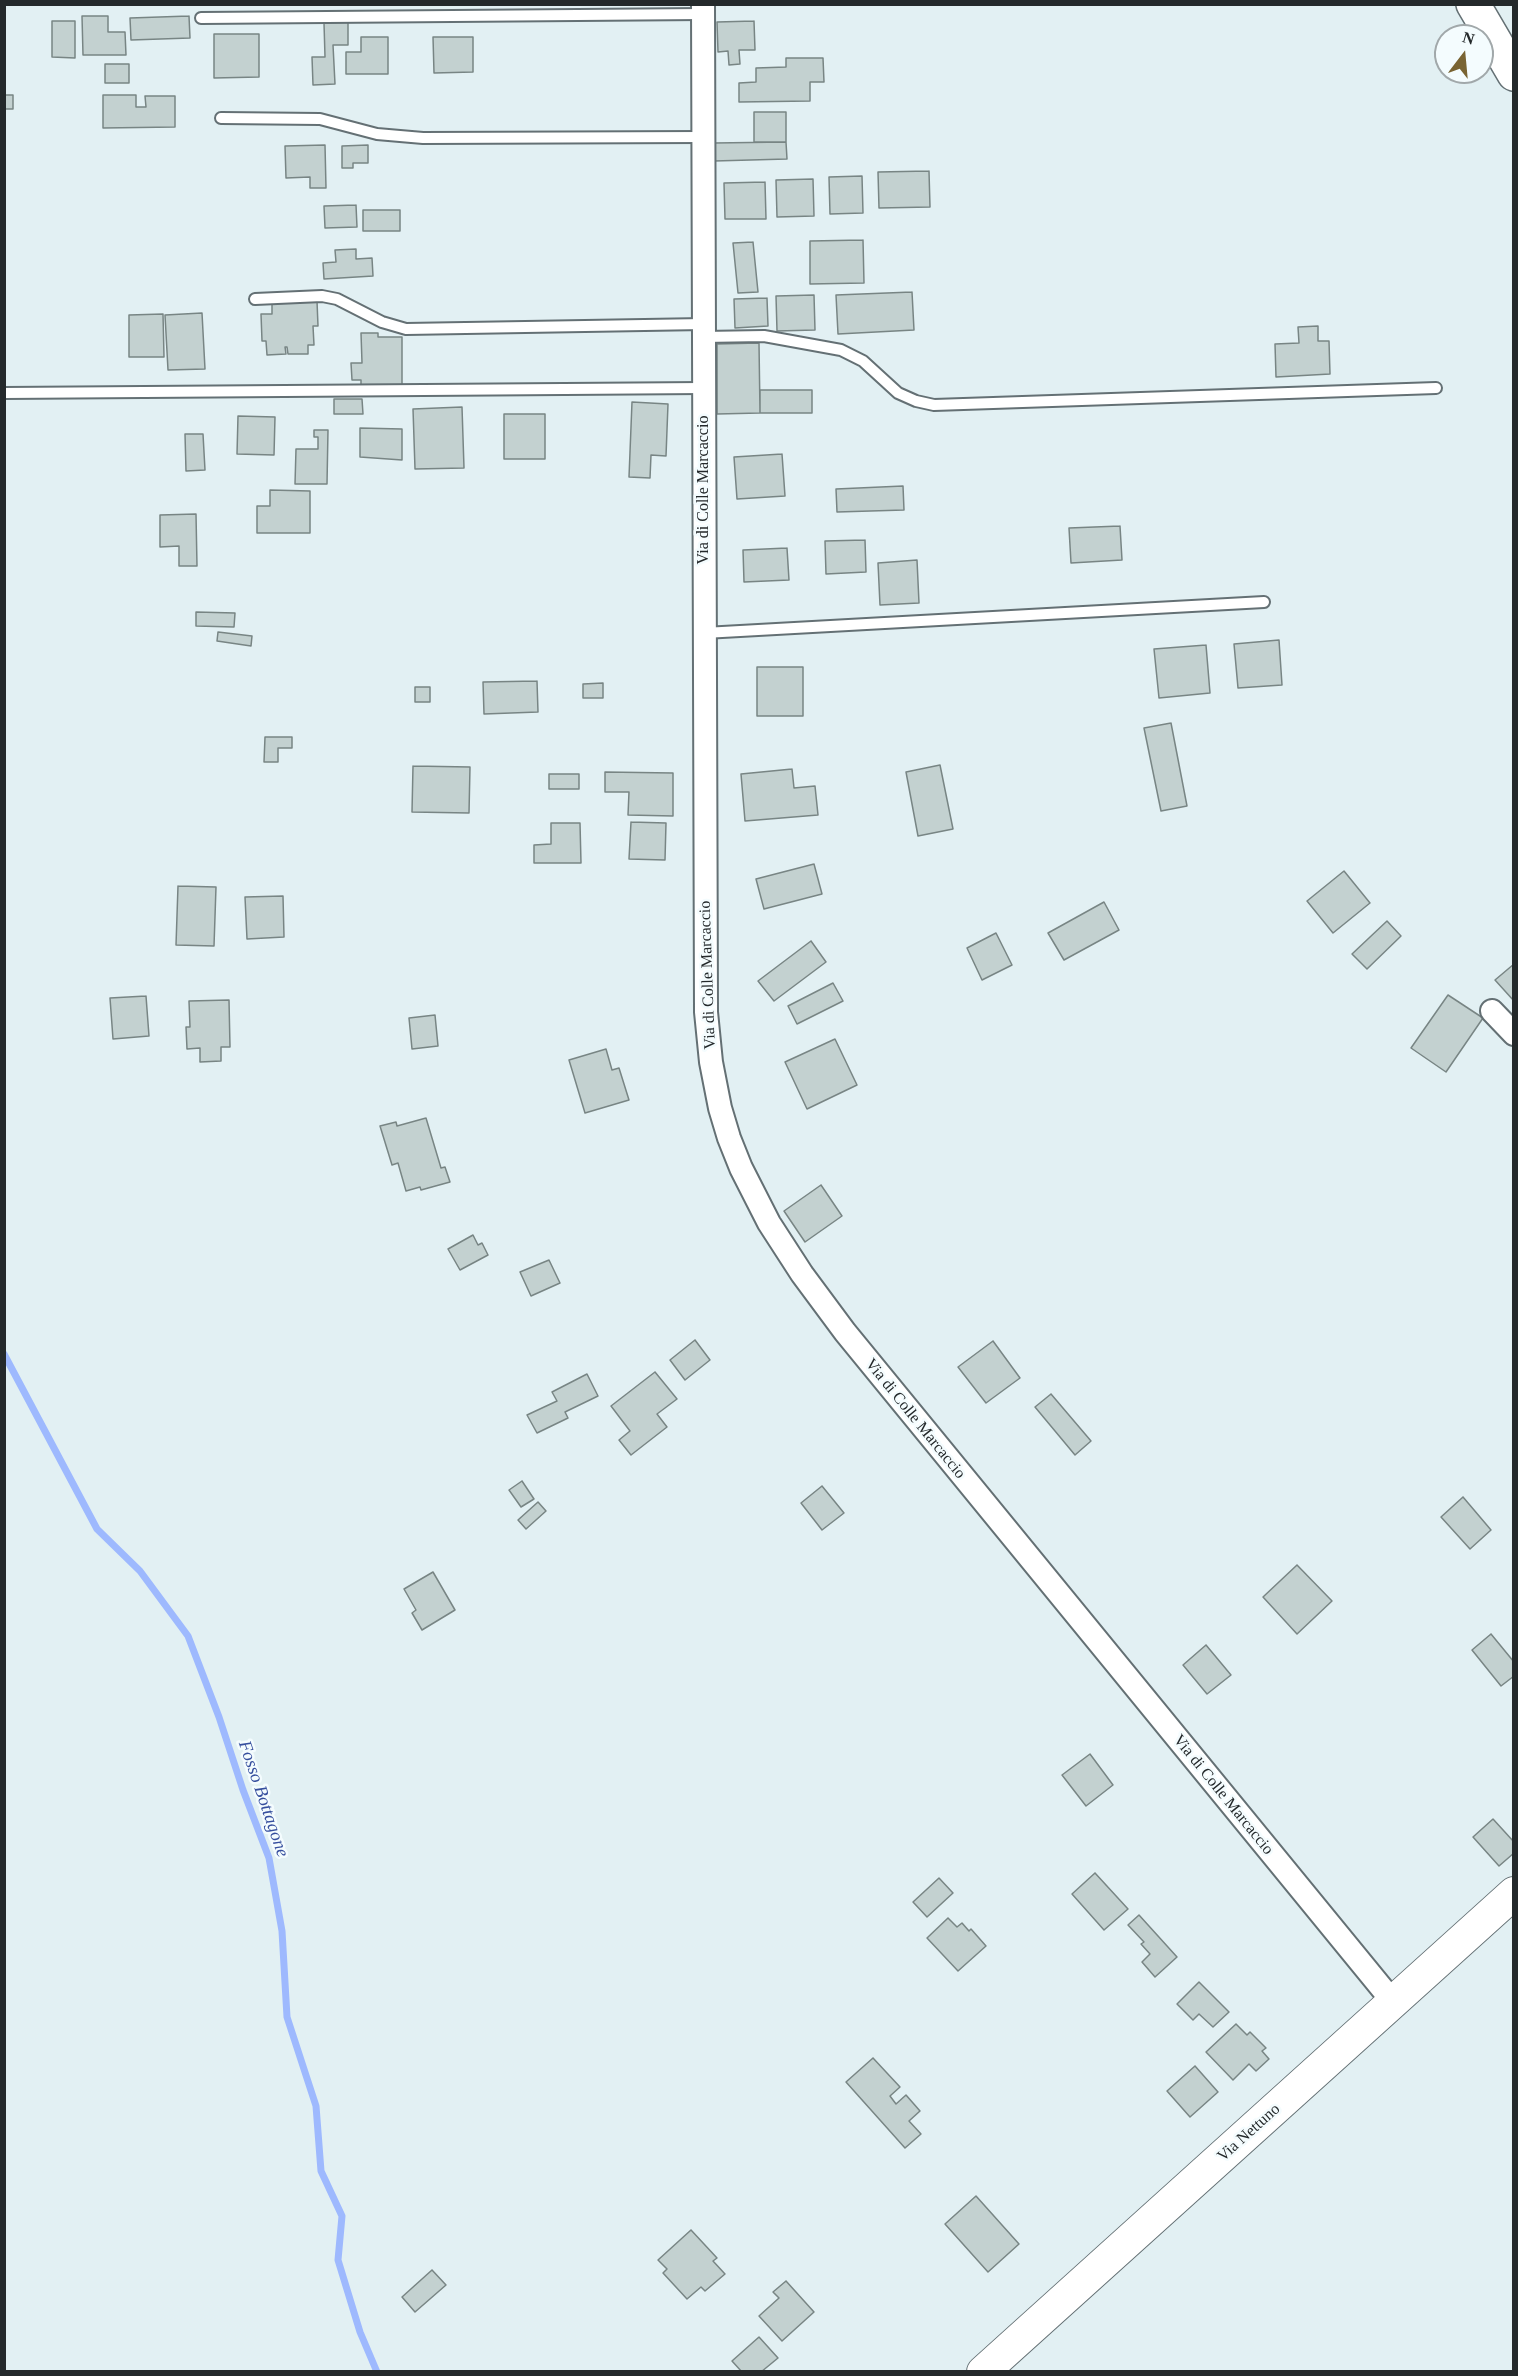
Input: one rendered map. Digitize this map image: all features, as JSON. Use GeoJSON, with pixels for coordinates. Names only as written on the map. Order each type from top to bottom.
{"type":"FeatureCollection","features":[{"type":"Feature","properties":{"kind":"main road"},"geometry":{"type":"LineString","coordinates":[[1473,4],[1514,74]]}},
{"type":"Feature","properties":{"kind":"main road","name":"Via Nettuno"},"geometry":{"type":"LineString","coordinates":[[983,2372],[1514,1893]]}},
{"type":"Feature","properties":{"kind":"street","name":"Via di Colle Marcaccio"},"geometry":{"type":"LineString","coordinates":[[703,9],[705,988],[708,1038],[720,1108],[734,1153],[747,1182],[787,1251],[857,1348],[1394,2003]]}},
{"type":"Feature","properties":{"kind":"street"},"geometry":{"type":"LineString","coordinates":[[1492,1011],[1514,1034]]}},
{"type":"Feature","properties":{"kind":"lane"},"geometry":{"type":"LineString","coordinates":[[201,18],[703,9]]}},
{"type":"Feature","properties":{"kind":"lane"},"geometry":{"type":"LineString","coordinates":[[221,117],[320,119],[377,134],[423,138],[703,137]]}},
{"type":"Feature","properties":{"kind":"lane"},"geometry":{"type":"LineString","coordinates":[[255,299],[322,296],[337,299],[382,322],[406,330],[704,331],[764,336],[841,350],[863,361],[898,393],[916,401],[934,405],[1436,388]]}},
{"type":"Feature","properties":{"kind":"lane"},"geometry":{"type":"LineString","coordinates":[[4,393],[704,388]]}},
{"type":"Feature","properties":{"kind":"lane"},"geometry":{"type":"LineString","coordinates":[[704,633],[1264,602]]}},
{"type":"Feature","properties":{"kind":"building"},"geometry":{"type":"Polygon","coordinates":[[[82,16],[108,16],[108,32],[125,32],[126,55],[83,55],[82,16]]]}},
{"type":"Feature","properties":{"kind":"building"},"geometry":{"type":"Polygon","coordinates":[[[189,16],[190,38],[131,40],[130,18],[189,16]]]}},
{"type":"Feature","properties":{"kind":"building"},"geometry":{"type":"Polygon","coordinates":[[[52,21],[75,21],[75,58],[52,57],[52,21]]]}},
{"type":"Feature","properties":{"kind":"building"},"geometry":{"type":"Polygon","coordinates":[[[754,21],[755,50],[739,50],[740,64],[729,65],[728,51],[718,52],[717,22],[754,21]]]}},
{"type":"Feature","properties":{"kind":"building"},"geometry":{"type":"Polygon","coordinates":[[[348,22],[348,45],[333,45],[335,84],[313,85],[312,57],[325,57],[324,23],[348,22]]]}},
{"type":"Feature","properties":{"kind":"building"},"geometry":{"type":"Polygon","coordinates":[[[214,34],[259,34],[259,77],[214,78],[214,34]]]}},
{"type":"Feature","properties":{"kind":"building"},"geometry":{"type":"Polygon","coordinates":[[[361,37],[388,37],[388,74],[346,74],[346,52],[361,52],[361,37]]]}},
{"type":"Feature","properties":{"kind":"building"},"geometry":{"type":"Polygon","coordinates":[[[433,37],[473,37],[473,72],[434,73],[433,37]]]}},
{"type":"Feature","properties":{"kind":"building"},"geometry":{"type":"Polygon","coordinates":[[[786,58],[823,58],[824,82],[810,82],[810,101],[739,102],[739,83],[756,82],[756,68],[786,67],[786,58]]]}},
{"type":"Feature","properties":{"kind":"building"},"geometry":{"type":"Polygon","coordinates":[[[105,64],[129,64],[129,83],[105,83],[105,64]]]}},
{"type":"Feature","properties":{"kind":"building"},"geometry":{"type":"Polygon","coordinates":[[[4,95],[13,95],[13,109],[4,109],[4,95]]]}},
{"type":"Feature","properties":{"kind":"building"},"geometry":{"type":"Polygon","coordinates":[[[103,95],[136,95],[136,107],[146,107],[145,96],[175,96],[175,127],[103,128],[103,95]]]}},
{"type":"Feature","properties":{"kind":"building"},"geometry":{"type":"Polygon","coordinates":[[[754,112],[786,112],[786,142],[754,142],[754,112]]]}},
{"type":"Feature","properties":{"kind":"building"},"geometry":{"type":"Polygon","coordinates":[[[786,142],[787,159],[714,161],[714,143],[786,142]]]}},
{"type":"Feature","properties":{"kind":"building"},"geometry":{"type":"Polygon","coordinates":[[[325,145],[326,188],[310,188],[310,177],[286,178],[285,146],[325,145]]]}},
{"type":"Feature","properties":{"kind":"building"},"geometry":{"type":"Polygon","coordinates":[[[368,145],[368,163],[353,163],[353,168],[342,168],[342,146],[368,145]]]}},
{"type":"Feature","properties":{"kind":"building"},"geometry":{"type":"Polygon","coordinates":[[[929,171],[930,207],[879,208],[878,172],[929,171]]]}},
{"type":"Feature","properties":{"kind":"building"},"geometry":{"type":"Polygon","coordinates":[[[862,176],[863,213],[830,214],[829,177],[862,176]]]}},
{"type":"Feature","properties":{"kind":"building"},"geometry":{"type":"Polygon","coordinates":[[[813,179],[814,216],[777,217],[776,180],[813,179]]]}},
{"type":"Feature","properties":{"kind":"building"},"geometry":{"type":"Polygon","coordinates":[[[765,182],[766,219],[725,219],[724,183],[765,182]]]}},
{"type":"Feature","properties":{"kind":"building"},"geometry":{"type":"Polygon","coordinates":[[[356,205],[357,227],[325,228],[324,206],[356,205]]]}},
{"type":"Feature","properties":{"kind":"building"},"geometry":{"type":"Polygon","coordinates":[[[363,210],[400,210],[400,231],[363,231],[363,210]]]}},
{"type":"Feature","properties":{"kind":"building"},"geometry":{"type":"Polygon","coordinates":[[[863,240],[864,283],[810,284],[810,241],[863,240]]]}},
{"type":"Feature","properties":{"kind":"building"},"geometry":{"type":"Polygon","coordinates":[[[753,242],[758,292],[738,293],[733,243],[753,242]]]}},
{"type":"Feature","properties":{"kind":"building"},"geometry":{"type":"Polygon","coordinates":[[[356,249],[356,259],[372,258],[373,276],[324,279],[323,263],[336,262],[335,250],[356,249]]]}},
{"type":"Feature","properties":{"kind":"building"},"geometry":{"type":"Polygon","coordinates":[[[912,292],[914,330],[838,334],[836,295],[912,292]]]}},
{"type":"Feature","properties":{"kind":"building"},"geometry":{"type":"Polygon","coordinates":[[[814,295],[815,330],[777,331],[776,296],[814,295]]]}},
{"type":"Feature","properties":{"kind":"building"},"geometry":{"type":"Polygon","coordinates":[[[767,298],[768,326],[735,328],[734,299],[767,298]]]}},
{"type":"Feature","properties":{"kind":"building"},"geometry":{"type":"Polygon","coordinates":[[[317,301],[318,326],[313,326],[314,345],[308,345],[308,354],[288,354],[287,347],[285,347],[286,354],[267,355],[266,341],[262,341],[261,314],[272,314],[272,302],[317,301]]]}},
{"type":"Feature","properties":{"kind":"building"},"geometry":{"type":"Polygon","coordinates":[[[202,313],[205,369],[168,370],[165,315],[202,313]]]}},
{"type":"Feature","properties":{"kind":"building"},"geometry":{"type":"Polygon","coordinates":[[[163,314],[164,357],[129,357],[129,315],[163,314]]]}},
{"type":"Feature","properties":{"kind":"building"},"geometry":{"type":"Polygon","coordinates":[[[1318,326],[1318,341],[1329,341],[1330,374],[1276,377],[1275,344],[1299,343],[1298,327],[1318,326]]]}},
{"type":"Feature","properties":{"kind":"building"},"geometry":{"type":"Polygon","coordinates":[[[361,333],[378,333],[378,337],[402,337],[402,385],[361,385],[361,380],[352,380],[351,363],[362,363],[361,333]]]}},
{"type":"Feature","properties":{"kind":"building"},"geometry":{"type":"Polygon","coordinates":[[[759,343],[760,413],[717,414],[717,344],[759,343]]]}},
{"type":"Feature","properties":{"kind":"building"},"geometry":{"type":"Polygon","coordinates":[[[760,390],[812,390],[812,413],[760,413],[760,390]]]}},
{"type":"Feature","properties":{"kind":"building"},"geometry":{"type":"Polygon","coordinates":[[[334,399],[362,399],[363,414],[334,414],[334,399]]]}},
{"type":"Feature","properties":{"kind":"building"},"geometry":{"type":"Polygon","coordinates":[[[632,402],[668,404],[666,456],[651,455],[650,478],[629,477],[632,402]]]}},
{"type":"Feature","properties":{"kind":"building"},"geometry":{"type":"Polygon","coordinates":[[[462,407],[464,468],[415,469],[413,409],[462,407]]]}},
{"type":"Feature","properties":{"kind":"building"},"geometry":{"type":"Polygon","coordinates":[[[504,414],[545,414],[545,459],[504,459],[504,414]]]}},
{"type":"Feature","properties":{"kind":"building"},"geometry":{"type":"Polygon","coordinates":[[[238,416],[275,417],[274,455],[237,454],[238,416]]]}},
{"type":"Feature","properties":{"kind":"building"},"geometry":{"type":"Polygon","coordinates":[[[360,428],[402,429],[402,460],[360,457],[360,428]]]}},
{"type":"Feature","properties":{"kind":"building"},"geometry":{"type":"Polygon","coordinates":[[[314,430],[328,430],[327,484],[295,484],[296,449],[318,449],[318,437],[314,437],[314,430]]]}},
{"type":"Feature","properties":{"kind":"building"},"geometry":{"type":"Polygon","coordinates":[[[185,434],[203,434],[205,470],[186,471],[185,434]]]}},
{"type":"Feature","properties":{"kind":"building"},"geometry":{"type":"Polygon","coordinates":[[[782,454],[785,496],[737,499],[734,457],[782,454]]]}},
{"type":"Feature","properties":{"kind":"building"},"geometry":{"type":"Polygon","coordinates":[[[903,486],[904,510],[837,512],[836,489],[903,486]]]}},
{"type":"Feature","properties":{"kind":"building"},"geometry":{"type":"Polygon","coordinates":[[[270,490],[310,491],[310,533],[257,533],[257,506],[270,506],[270,490]]]}},
{"type":"Feature","properties":{"kind":"building"},"geometry":{"type":"Polygon","coordinates":[[[196,514],[197,566],[179,566],[179,546],[160,547],[160,515],[196,514]]]}},
{"type":"Feature","properties":{"kind":"building"},"geometry":{"type":"Polygon","coordinates":[[[1120,526],[1122,560],[1071,563],[1069,528],[1120,526]]]}},
{"type":"Feature","properties":{"kind":"building"},"geometry":{"type":"Polygon","coordinates":[[[865,540],[866,572],[826,574],[825,541],[865,540]]]}},
{"type":"Feature","properties":{"kind":"building"},"geometry":{"type":"Polygon","coordinates":[[[787,548],[789,580],[744,582],[743,550],[787,548]]]}},
{"type":"Feature","properties":{"kind":"building"},"geometry":{"type":"Polygon","coordinates":[[[917,560],[919,603],[880,605],[878,563],[917,560]]]}},
{"type":"Feature","properties":{"kind":"building"},"geometry":{"type":"Polygon","coordinates":[[[196,612],[235,613],[234,627],[196,626],[196,612]]]}},
{"type":"Feature","properties":{"kind":"building"},"geometry":{"type":"Polygon","coordinates":[[[218,632],[252,636],[251,646],[217,641],[218,632]]]}},
{"type":"Feature","properties":{"kind":"building"},"geometry":{"type":"Polygon","coordinates":[[[1279,640],[1282,685],[1238,688],[1234,644],[1279,640]]]}},
{"type":"Feature","properties":{"kind":"building"},"geometry":{"type":"Polygon","coordinates":[[[1206,645],[1210,693],[1159,698],[1154,649],[1206,645]]]}},
{"type":"Feature","properties":{"kind":"building"},"geometry":{"type":"Polygon","coordinates":[[[757,667],[803,667],[803,716],[757,716],[757,667]]]}},
{"type":"Feature","properties":{"kind":"building"},"geometry":{"type":"Polygon","coordinates":[[[537,681],[538,712],[484,714],[483,682],[537,681]]]}},
{"type":"Feature","properties":{"kind":"building"},"geometry":{"type":"Polygon","coordinates":[[[603,683],[603,698],[583,698],[583,684],[603,683]]]}},
{"type":"Feature","properties":{"kind":"building"},"geometry":{"type":"Polygon","coordinates":[[[415,687],[430,687],[430,702],[415,702],[415,687]]]}},
{"type":"Feature","properties":{"kind":"building"},"geometry":{"type":"Polygon","coordinates":[[[1171,723],[1187,806],[1161,811],[1144,728],[1171,723]]]}},
{"type":"Feature","properties":{"kind":"building"},"geometry":{"type":"Polygon","coordinates":[[[265,737],[292,737],[292,748],[278,748],[278,762],[264,762],[265,737]]]}},
{"type":"Feature","properties":{"kind":"building"},"geometry":{"type":"Polygon","coordinates":[[[940,765],[953,829],[918,836],[906,772],[940,765]]]}},
{"type":"Feature","properties":{"kind":"building"},"geometry":{"type":"Polygon","coordinates":[[[413,766],[470,767],[469,813],[412,812],[413,766]]]}},
{"type":"Feature","properties":{"kind":"building"},"geometry":{"type":"Polygon","coordinates":[[[792,769],[794,788],[815,786],[818,815],[745,821],[741,774],[792,769]]]}},
{"type":"Feature","properties":{"kind":"building"},"geometry":{"type":"Polygon","coordinates":[[[605,772],[673,773],[673,816],[628,815],[629,792],[605,792],[605,772]]]}},
{"type":"Feature","properties":{"kind":"building"},"geometry":{"type":"Polygon","coordinates":[[[549,774],[579,774],[579,789],[549,789],[549,774]]]}},
{"type":"Feature","properties":{"kind":"building"},"geometry":{"type":"Polygon","coordinates":[[[631,822],[666,823],[665,860],[629,859],[631,822]]]}},
{"type":"Feature","properties":{"kind":"building"},"geometry":{"type":"Polygon","coordinates":[[[551,823],[580,823],[581,863],[534,863],[534,845],[551,844],[551,823]]]}},
{"type":"Feature","properties":{"kind":"building"},"geometry":{"type":"Polygon","coordinates":[[[814,864],[822,894],[764,909],[756,879],[814,864]]]}},
{"type":"Feature","properties":{"kind":"building"},"geometry":{"type":"Polygon","coordinates":[[[1344,871],[1370,903],[1333,933],[1307,901],[1344,871]]]}},
{"type":"Feature","properties":{"kind":"building"},"geometry":{"type":"Polygon","coordinates":[[[178,886],[216,887],[214,946],[176,945],[178,886]]]}},
{"type":"Feature","properties":{"kind":"building"},"geometry":{"type":"Polygon","coordinates":[[[283,896],[284,937],[247,939],[245,897],[283,896]]]}},
{"type":"Feature","properties":{"kind":"building"},"geometry":{"type":"Polygon","coordinates":[[[1104,902],[1119,930],[1064,960],[1048,933],[1104,902]]]}},
{"type":"Feature","properties":{"kind":"building"},"geometry":{"type":"Polygon","coordinates":[[[1387,921],[1401,936],[1367,969],[1352,954],[1387,921]]]}},
{"type":"Feature","properties":{"kind":"building"},"geometry":{"type":"Polygon","coordinates":[[[996,933],[1012,965],[982,980],[967,948],[996,933]]]}},
{"type":"Feature","properties":{"kind":"building"},"geometry":{"type":"Polygon","coordinates":[[[811,941],[826,962],[774,1001],[758,981],[811,941]]]}},
{"type":"Feature","properties":{"kind":"building"},"geometry":{"type":"Polygon","coordinates":[[[1514,964],[1514,1001],[1495,980],[1514,964]]]}},
{"type":"Feature","properties":{"kind":"building"},"geometry":{"type":"Polygon","coordinates":[[[833,983],[843,1001],[797,1024],[788,1006],[833,983]]]}},
{"type":"Feature","properties":{"kind":"building"},"geometry":{"type":"Polygon","coordinates":[[[1448,995],[1483,1018],[1446,1072],[1411,1048],[1448,995]]]}},
{"type":"Feature","properties":{"kind":"building"},"geometry":{"type":"Polygon","coordinates":[[[146,996],[149,1036],[113,1039],[110,998],[146,996]]]}},
{"type":"Feature","properties":{"kind":"building"},"geometry":{"type":"Polygon","coordinates":[[[229,1000],[230,1047],[221,1047],[221,1061],[200,1062],[200,1048],[187,1049],[186,1027],[190,1027],[189,1001],[229,1000]]]}},
{"type":"Feature","properties":{"kind":"building"},"geometry":{"type":"Polygon","coordinates":[[[435,1015],[438,1046],[412,1049],[409,1018],[435,1015]]]}},
{"type":"Feature","properties":{"kind":"building"},"geometry":{"type":"Polygon","coordinates":[[[835,1039],[857,1085],[807,1109],[785,1062],[835,1039]]]}},
{"type":"Feature","properties":{"kind":"building"},"geometry":{"type":"Polygon","coordinates":[[[606,1049],[612,1070],[619,1068],[629,1100],[585,1113],[569,1060],[606,1049]]]}},
{"type":"Feature","properties":{"kind":"building"},"geometry":{"type":"Polygon","coordinates":[[[426,1118],[441,1168],[445,1167],[450,1182],[421,1190],[420,1187],[406,1191],[398,1163],[392,1165],[380,1126],[396,1122],[397,1126],[426,1118]]]}},
{"type":"Feature","properties":{"kind":"building"},"geometry":{"type":"Polygon","coordinates":[[[821,1185],[842,1216],[805,1242],[784,1211],[821,1185]]]}},
{"type":"Feature","properties":{"kind":"building"},"geometry":{"type":"Polygon","coordinates":[[[473,1235],[478,1245],[482,1243],[488,1255],[460,1270],[448,1249],[473,1235]]]}},
{"type":"Feature","properties":{"kind":"building"},"geometry":{"type":"Polygon","coordinates":[[[549,1260],[560,1283],[531,1296],[520,1272],[549,1260]]]}},
{"type":"Feature","properties":{"kind":"building"},"geometry":{"type":"Polygon","coordinates":[[[695,1340],[710,1360],[685,1380],[670,1360],[695,1340]]]}},
{"type":"Feature","properties":{"kind":"building"},"geometry":{"type":"Polygon","coordinates":[[[993,1341],[1020,1378],[986,1403],[958,1367],[993,1341]]]}},
{"type":"Feature","properties":{"kind":"building"},"geometry":{"type":"Polygon","coordinates":[[[655,1372],[677,1399],[657,1414],[667,1427],[631,1455],[619,1440],[630,1431],[611,1406],[655,1372]]]}},
{"type":"Feature","properties":{"kind":"building"},"geometry":{"type":"Polygon","coordinates":[[[587,1374],[598,1396],[565,1412],[568,1418],[537,1433],[527,1415],[557,1401],[552,1392],[587,1374]]]}},
{"type":"Feature","properties":{"kind":"building"},"geometry":{"type":"Polygon","coordinates":[[[1051,1394],[1091,1441],[1075,1455],[1035,1407],[1051,1394]]]}},
{"type":"Feature","properties":{"kind":"building"},"geometry":{"type":"Polygon","coordinates":[[[522,1481],[534,1499],[521,1507],[509,1490],[522,1481]]]}},
{"type":"Feature","properties":{"kind":"building"},"geometry":{"type":"Polygon","coordinates":[[[822,1486],[844,1513],[822,1530],[801,1503],[822,1486]]]}},
{"type":"Feature","properties":{"kind":"building"},"geometry":{"type":"Polygon","coordinates":[[[1463,1497],[1491,1530],[1470,1549],[1441,1517],[1463,1497]]]}},
{"type":"Feature","properties":{"kind":"building"},"geometry":{"type":"Polygon","coordinates":[[[538,1502],[546,1511],[526,1529],[518,1520],[538,1502]]]}},
{"type":"Feature","properties":{"kind":"building"},"geometry":{"type":"Polygon","coordinates":[[[1297,1565],[1332,1601],[1297,1634],[1263,1597],[1297,1565]]]}},
{"type":"Feature","properties":{"kind":"building"},"geometry":{"type":"Polygon","coordinates":[[[433,1572],[455,1610],[422,1630],[412,1613],[416,1610],[404,1589],[433,1572]]]}},
{"type":"Feature","properties":{"kind":"building"},"geometry":{"type":"Polygon","coordinates":[[[1491,1634],[1514,1662],[1514,1676],[1501,1686],[1472,1650],[1491,1634]]]}},
{"type":"Feature","properties":{"kind":"building"},"geometry":{"type":"Polygon","coordinates":[[[1206,1645],[1231,1675],[1207,1694],[1183,1665],[1206,1645]]]}},
{"type":"Feature","properties":{"kind":"building"},"geometry":{"type":"Polygon","coordinates":[[[1090,1754],[1113,1785],[1086,1806],[1062,1775],[1090,1754]]]}},
{"type":"Feature","properties":{"kind":"building"},"geometry":{"type":"Polygon","coordinates":[[[1493,1819],[1514,1842],[1514,1853],[1499,1866],[1473,1837],[1493,1819]]]}},
{"type":"Feature","properties":{"kind":"building"},"geometry":{"type":"Polygon","coordinates":[[[1095,1873],[1128,1909],[1104,1930],[1072,1894],[1095,1873]]]}},
{"type":"Feature","properties":{"kind":"building"},"geometry":{"type":"Polygon","coordinates":[[[939,1878],[953,1893],[927,1917],[913,1902],[939,1878]]]}},
{"type":"Feature","properties":{"kind":"building"},"geometry":{"type":"Polygon","coordinates":[[[1139,1915],[1177,1957],[1155,1977],[1142,1962],[1150,1954],[1141,1944],[1144,1942],[1128,1925],[1139,1915]]]}},
{"type":"Feature","properties":{"kind":"building"},"geometry":{"type":"Polygon","coordinates":[[[948,1918],[957,1927],[962,1923],[969,1931],[971,1929],[986,1946],[958,1971],[927,1938],[948,1918]]]}},
{"type":"Feature","properties":{"kind":"building"},"geometry":{"type":"Polygon","coordinates":[[[1199,1982],[1229,2012],[1213,2027],[1199,2014],[1193,2020],[1177,2004],[1199,1982]]]}},
{"type":"Feature","properties":{"kind":"building"},"geometry":{"type":"Polygon","coordinates":[[[1236,2024],[1247,2035],[1250,2032],[1266,2048],[1262,2051],[1269,2059],[1256,2071],[1249,2064],[1233,2080],[1206,2052],[1236,2024]]]}},
{"type":"Feature","properties":{"kind":"building"},"geometry":{"type":"Polygon","coordinates":[[[873,2058],[900,2087],[890,2096],[896,2104],[906,2095],[920,2111],[909,2121],[921,2134],[905,2148],[846,2082],[873,2058]]]}},
{"type":"Feature","properties":{"kind":"building"},"geometry":{"type":"Polygon","coordinates":[[[1195,2066],[1218,2092],[1190,2117],[1167,2091],[1195,2066]]]}},
{"type":"Feature","properties":{"kind":"building"},"geometry":{"type":"Polygon","coordinates":[[[976,2196],[1019,2244],[988,2272],[945,2224],[976,2196]]]}},
{"type":"Feature","properties":{"kind":"building"},"geometry":{"type":"Polygon","coordinates":[[[691,2230],[717,2258],[713,2261],[725,2274],[705,2291],[701,2287],[687,2299],[663,2273],[667,2269],[658,2260],[691,2230]]]}},
{"type":"Feature","properties":{"kind":"building"},"geometry":{"type":"Polygon","coordinates":[[[432,2270],[446,2285],[415,2312],[402,2297],[432,2270]]]}},
{"type":"Feature","properties":{"kind":"building"},"geometry":{"type":"Polygon","coordinates":[[[786,2281],[814,2312],[782,2341],[759,2316],[779,2298],[773,2292],[786,2281]]]}},
{"type":"Feature","properties":{"kind":"building"},"geometry":{"type":"Polygon","coordinates":[[[759,2337],[778,2358],[761,2372],[742,2372],[732,2361],[759,2337]]]}},
{"type":"Feature","properties":{"kind":"waterway","name":"Fosso Bottagone"},"geometry":{"type":"LineString","coordinates":[[4,1354],[97,1529],[140,1571],[188,1636],[219,1717],[269,1858],[282,1931],[287,2017],[316,2106],[321,2171],[342,2216],[338,2260],[360,2332],[377,2372]]}}]}
